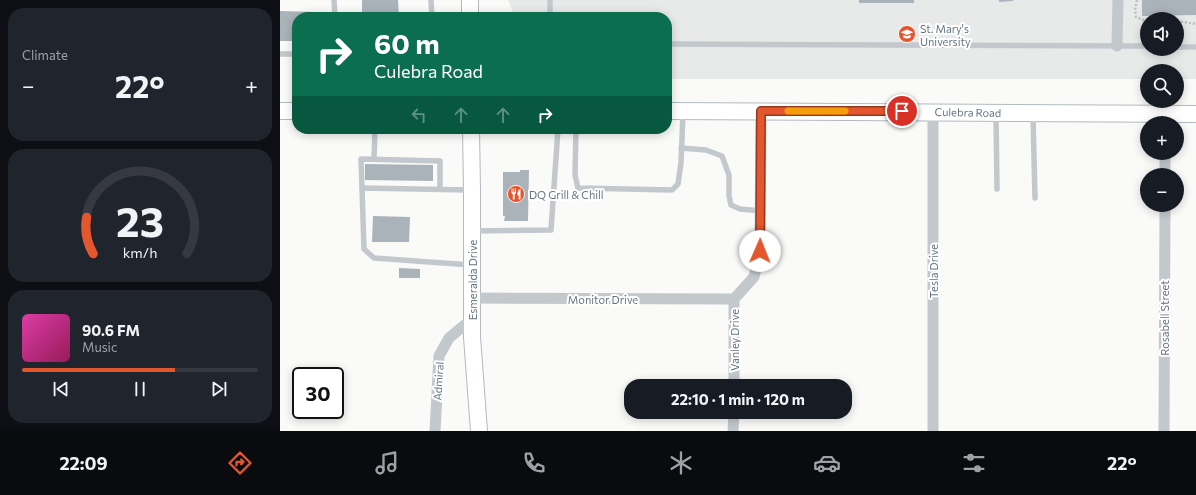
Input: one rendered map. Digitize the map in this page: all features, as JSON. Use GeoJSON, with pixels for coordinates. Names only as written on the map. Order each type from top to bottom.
{"type":"FeatureCollection","features":[{"type":"Feature","properties":{"kind":"main road"},"geometry":{"type":"LineString","coordinates":[[470,0],[470,12]]}},
{"type":"Feature","properties":{"kind":"main road"},"geometry":{"type":"LineString","coordinates":[[280,111],[292,111]]}},
{"type":"Feature","properties":{"kind":"main road","name":"Culebra Road"},"geometry":{"type":"LineString","coordinates":[[672,111],[1033,112],[1140,117]]}},
{"type":"Feature","properties":{"kind":"main road","name":"Culebra Road"},"geometry":{"type":"LineString","coordinates":[[1180,116],[1196,114]]}},
{"type":"Feature","properties":{"kind":"main road","name":"Esmeralda Drive"},"geometry":{"type":"LineString","coordinates":[[471,134],[472,337],[479,431]]}},
{"type":"Feature","properties":{"kind":"street"},"geometry":{"type":"LineString","coordinates":[[1117,46],[1118,0]]}},
{"type":"Feature","properties":{"kind":"street","name":"Vanley Drive"},"geometry":{"type":"LineString","coordinates":[[734,379],[734,299],[754,277],[760,251],[761,111]]}},
{"type":"Feature","properties":{"kind":"street","name":"Tesla Drive"},"geometry":{"type":"LineString","coordinates":[[933,112],[933,431]]}},
{"type":"Feature","properties":{"kind":"street","name":"Rosabell Street"},"geometry":{"type":"LineString","coordinates":[[1164,431],[1165,212]]}},
{"type":"Feature","properties":{"kind":"street","name":"Monitor Drive"},"geometry":{"type":"LineString","coordinates":[[472,298],[734,299]]}},
{"type":"Feature","properties":{"kind":"street","name":"Admiral"},"geometry":{"type":"LineString","coordinates":[[435,431],[439,356],[449,338],[472,320]]}},
{"type":"Feature","properties":{"kind":"street"},"geometry":{"type":"LineString","coordinates":[[733,431],[734,419]]}},
{"type":"Feature","properties":{"kind":"lane"},"geometry":{"type":"LineString","coordinates":[[334,0],[335,12]]}},
{"type":"Feature","properties":{"kind":"lane"},"geometry":{"type":"LineString","coordinates":[[431,0],[432,12]]}},
{"type":"Feature","properties":{"kind":"lane"},"geometry":{"type":"LineString","coordinates":[[550,0],[550,12]]}},
{"type":"Feature","properties":{"kind":"lane"},"geometry":{"type":"LineString","coordinates":[[672,44],[1140,46]]}},
{"type":"Feature","properties":{"kind":"lane"},"geometry":{"type":"LineString","coordinates":[[1184,47],[1196,47]]}},
{"type":"Feature","properties":{"kind":"lane"},"geometry":{"type":"LineString","coordinates":[[280,54],[292,54]]}},
{"type":"Feature","properties":{"kind":"lane"},"geometry":{"type":"LineString","coordinates":[[576,134],[575,175],[578,188],[672,190],[678,184],[681,163],[683,111]]}},
{"type":"Feature","properties":{"kind":"lane"},"geometry":{"type":"LineString","coordinates":[[996,112],[997,189]]}},
{"type":"Feature","properties":{"kind":"lane"},"geometry":{"type":"LineString","coordinates":[[1033,112],[1035,198]]}},
{"type":"Feature","properties":{"kind":"lane"},"geometry":{"type":"LineString","coordinates":[[374,159],[375,134]]}},
{"type":"Feature","properties":{"kind":"lane"},"geometry":{"type":"LineString","coordinates":[[472,231],[551,230],[558,134]]}},
{"type":"Feature","properties":{"kind":"lane"},"geometry":{"type":"LineString","coordinates":[[681,148],[706,150],[722,156],[728,174],[731,205],[740,209],[761,211]]}},
{"type":"Feature","properties":{"kind":"lane"},"geometry":{"type":"LineString","coordinates":[[440,189],[440,161],[361,159],[364,249],[374,258],[472,265]]}},
{"type":"Feature","properties":{"kind":"lane"},"geometry":{"type":"LineString","coordinates":[[362,188],[472,190]]}},
{"type":"Feature","properties":{"kind":"path"},"geometry":{"type":"LineString","coordinates":[[1137,0],[1135,10],[1136,17],[1140,18]]}},
{"type":"Feature","properties":{"kind":"path"},"geometry":{"type":"LineString","coordinates":[[1184,23],[1196,24]]}},
{"type":"Feature","properties":{"kind":"shaded area","name":"St. Mary's University"},"geometry":{"type":"Polygon","coordinates":[[[508,0],[1196,0],[1196,79],[1184,79],[1184,64],[1140,64],[1140,79],[672,79],[672,12],[513,12],[508,0]]]}},
{"type":"Feature","properties":{"kind":"building"},"geometry":{"type":"Polygon","coordinates":[[[362,0],[398,0],[399,12],[362,12],[362,0]]]}},
{"type":"Feature","properties":{"kind":"building"},"geometry":{"type":"Polygon","coordinates":[[[859,0],[914,0],[914,3],[859,3],[859,0]]]}},
{"type":"Feature","properties":{"kind":"building"},"geometry":{"type":"Polygon","coordinates":[[[999,0],[1013,0],[1013,1],[999,2],[999,0]]]}},
{"type":"Feature","properties":{"kind":"building"},"geometry":{"type":"Polygon","coordinates":[[[1142,0],[1196,0],[1196,15],[1184,15],[1184,12],[1142,12],[1142,0]]]}},
{"type":"Feature","properties":{"kind":"building"},"geometry":{"type":"Polygon","coordinates":[[[280,11],[315,12],[292,12],[292,41],[280,41],[280,11]]]}},
{"type":"Feature","properties":{"kind":"building"},"geometry":{"type":"Polygon","coordinates":[[[365,164],[433,165],[433,181],[365,180],[365,164]]]}},
{"type":"Feature","properties":{"kind":"building","name":"DQ Grill & Chill"},"geometry":{"type":"Polygon","coordinates":[[[520,170],[529,170],[528,221],[504,221],[503,172],[520,172],[520,170]]]}},
{"type":"Feature","properties":{"kind":"building"},"geometry":{"type":"Polygon","coordinates":[[[373,216],[410,217],[409,242],[372,242],[373,216]]]}},
{"type":"Feature","properties":{"kind":"building"},"geometry":{"type":"Polygon","coordinates":[[[399,268],[420,269],[420,278],[399,278],[399,268]]]}},
{"type":"Feature","properties":{"kind":"slow traffic"},"geometry":{"type":"LineString","coordinates":[[788,111],[845,111]]}},
{"type":"Feature","properties":{"kind":"place","name":"St. Mary's University"},"geometry":{"type":"Point","coordinates":[907,34]}},
{"type":"Feature","properties":{"kind":"place","name":"DQ Grill & Chill"},"geometry":{"type":"Point","coordinates":[516,194]}},
{"type":"Feature","properties":{"kind":"route"},"geometry":{"type":"LineString","coordinates":[[760,251],[761,111],[902,111]]}}]}
